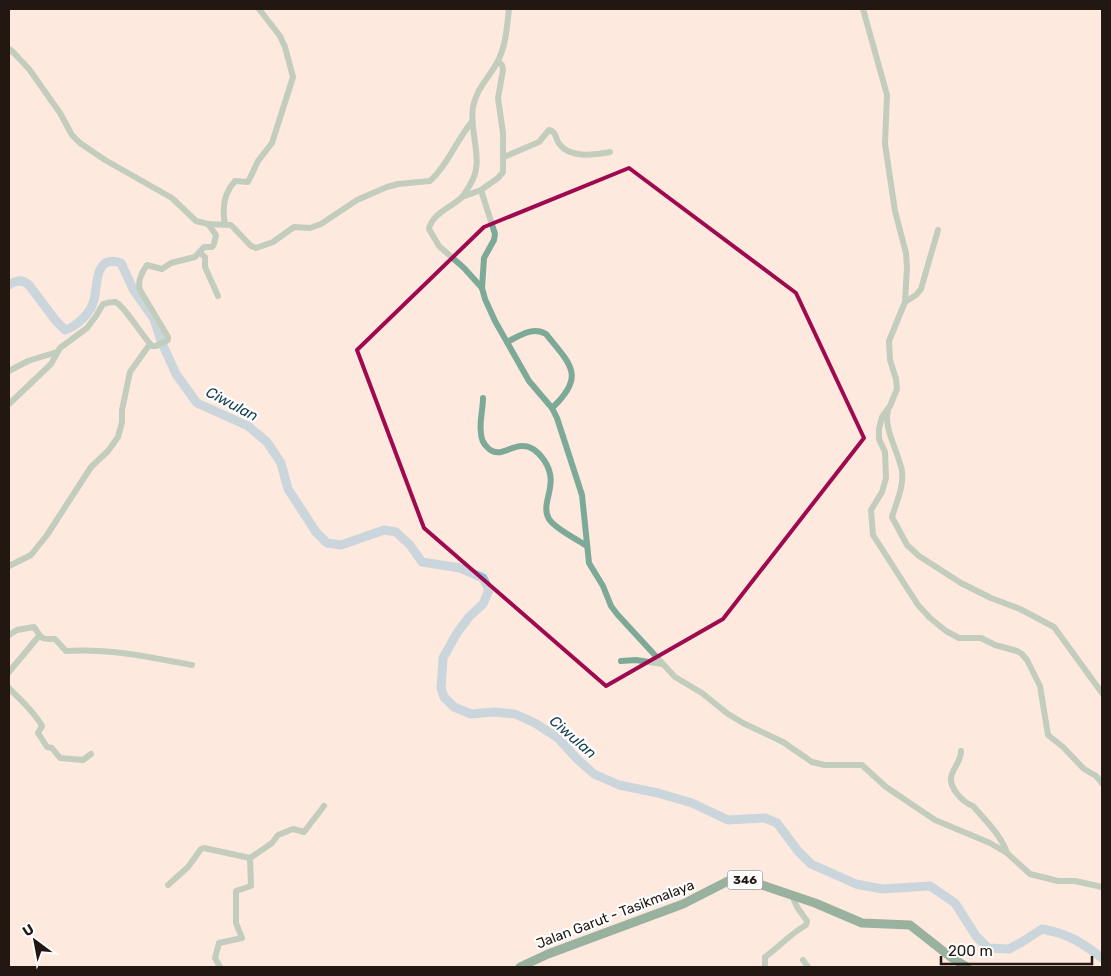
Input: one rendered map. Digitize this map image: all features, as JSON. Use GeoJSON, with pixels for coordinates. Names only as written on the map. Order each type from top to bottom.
{"type":"FeatureCollection","features":[{"type":"Feature","properties":{"kind":"main road","name":"Jalan Garut - Tasikmalaya"},"geometry":{"type":"LineString","coordinates":[[520,967],[548,954],[683,904],[732,880],[750,881],[838,912],[862,923],[910,925],[952,958],[967,967]]}},
{"type":"Feature","properties":{"kind":"street"},"geometry":{"type":"LineString","coordinates":[[225,224],[223,207],[230,187],[236,181],[248,182],[258,161],[271,146],[293,78],[285,47],[280,36],[258,9]]}},
{"type":"Feature","properties":{"kind":"street"},"geometry":{"type":"LineString","coordinates":[[462,197],[476,171],[475,144],[471,124],[473,107],[480,87],[498,61],[505,40],[510,9]]}},
{"type":"Feature","properties":{"kind":"street"},"geometry":{"type":"LineString","coordinates":[[863,9],[887,95],[885,144],[895,211],[907,258],[904,302],[889,340],[890,360],[897,389],[886,420],[902,474],[899,497],[892,517],[907,545],[918,556],[961,583],[1028,613],[1054,627],[1102,693]]}},
{"type":"Feature","properties":{"kind":"street"},"geometry":{"type":"LineString","coordinates":[[9,45],[11,50],[36,78],[76,140],[105,160],[172,198],[196,221],[208,224],[225,224],[233,227],[251,246],[256,248],[273,242],[294,226],[310,228],[321,224],[357,200],[376,192],[398,184],[430,181],[447,160],[460,136],[471,124]]}},
{"type":"Feature","properties":{"kind":"street"},"geometry":{"type":"LineString","coordinates":[[482,288],[464,268],[439,246],[429,229],[433,220],[462,197],[481,190],[501,175],[504,169],[498,98],[503,70],[498,61]]}},
{"type":"Feature","properties":{"kind":"street"},"geometry":{"type":"LineString","coordinates":[[504,157],[539,142],[549,130],[555,133],[558,143],[575,153],[589,155],[610,152]]}},
{"type":"Feature","properties":{"kind":"street"},"geometry":{"type":"LineString","coordinates":[[481,190],[494,234],[494,240],[484,258],[482,288],[487,305],[529,381],[552,408],[557,418],[582,495],[589,563],[603,586],[611,606],[662,664],[675,677],[702,693],[728,714],[790,746],[812,762],[824,766],[862,765],[886,787],[935,820],[990,843],[1007,853],[1030,874],[1058,881],[1075,881],[1102,887]]}},
{"type":"Feature","properties":{"kind":"street"},"geometry":{"type":"LineString","coordinates":[[9,566],[31,554],[47,535],[90,467],[108,451],[118,437],[130,372],[153,345],[166,341],[168,337],[140,290],[140,277],[148,265],[162,269],[171,263],[195,256],[204,247],[212,247],[215,243],[215,233],[208,224]]}},
{"type":"Feature","properties":{"kind":"street"},"geometry":{"type":"LineString","coordinates":[[904,302],[916,295],[921,289],[938,230]]}},
{"type":"Feature","properties":{"kind":"street"},"geometry":{"type":"LineString","coordinates":[[200,253],[205,257],[205,267],[218,296]]}},
{"type":"Feature","properties":{"kind":"street"},"geometry":{"type":"LineString","coordinates":[[9,371],[28,361],[57,352],[87,328],[104,303],[115,302],[122,307],[153,345]]}},
{"type":"Feature","properties":{"kind":"street"},"geometry":{"type":"LineString","coordinates":[[507,342],[532,331],[542,332],[546,334],[567,361],[573,373],[571,384],[562,398],[552,408]]}},
{"type":"Feature","properties":{"kind":"street"},"geometry":{"type":"LineString","coordinates":[[9,404],[51,364],[57,352]]}},
{"type":"Feature","properties":{"kind":"street"},"geometry":{"type":"LineString","coordinates":[[484,398],[481,434],[486,446],[497,452],[524,446],[537,451],[551,474],[552,483],[547,509],[549,519],[587,546]]}},
{"type":"Feature","properties":{"kind":"street"},"geometry":{"type":"LineString","coordinates":[[890,406],[884,412],[879,429],[879,439],[885,452],[886,478],[882,492],[871,510],[873,535],[918,605],[946,632],[959,638],[981,638],[1022,654],[1040,686],[1048,735],[1102,783]]}},
{"type":"Feature","properties":{"kind":"street"},"geometry":{"type":"LineString","coordinates":[[9,635],[17,630],[34,627],[39,636],[45,640],[55,638],[66,651],[112,651],[192,665]]}},
{"type":"Feature","properties":{"kind":"street"},"geometry":{"type":"LineString","coordinates":[[9,672],[39,636]]}},
{"type":"Feature","properties":{"kind":"street"},"geometry":{"type":"LineString","coordinates":[[621,661],[636,660],[662,664]]}},
{"type":"Feature","properties":{"kind":"street"},"geometry":{"type":"LineString","coordinates":[[9,688],[36,717],[42,726],[38,733],[47,747],[52,748],[60,758],[83,760],[91,754]]}},
{"type":"Feature","properties":{"kind":"street"},"geometry":{"type":"LineString","coordinates":[[961,751],[960,760],[951,775],[952,782],[957,793],[968,804],[973,806],[1003,842],[1007,853]]}},
{"type":"Feature","properties":{"kind":"street"},"geometry":{"type":"LineString","coordinates":[[168,885],[188,868],[201,849],[204,848],[250,858],[272,843],[278,834],[293,829],[304,832],[324,806]]}},
{"type":"Feature","properties":{"kind":"street"},"geometry":{"type":"LineString","coordinates":[[220,967],[215,957],[219,943],[241,939],[242,937],[236,923],[236,891],[251,886],[250,858]]}},
{"type":"Feature","properties":{"kind":"street"},"geometry":{"type":"LineString","coordinates":[[765,967],[765,957],[791,934],[806,925],[806,918],[797,907],[792,895]]}},
{"type":"Feature","properties":{"kind":"street"},"geometry":{"type":"LineString","coordinates":[[804,960],[808,967]]}},
{"type":"Feature","properties":{"kind":"highlighted area"},"geometry":{"type":"Polygon","coordinates":[[[629,168],[796,293],[864,438],[723,619],[606,686],[424,528],[357,350],[484,227],[629,168]]]}},
{"type":"Feature","properties":{"kind":"waterway","name":"Ciwulan"},"geometry":{"type":"LineString","coordinates":[[9,285],[19,281],[29,285],[65,330],[79,322],[90,310],[94,300],[97,279],[102,267],[112,261],[121,263],[134,291],[154,319],[161,341],[176,374],[197,403],[248,426],[267,442],[281,463],[288,489],[316,532],[327,543],[341,545],[384,530],[396,532],[410,545],[422,562],[460,568],[483,578],[489,590],[483,604],[469,617],[457,633],[443,658],[441,688],[444,697],[454,707],[471,714],[494,712],[515,714],[535,723],[558,738],[594,774],[619,785],[658,793],[692,803],[728,820],[765,818],[777,823],[798,851],[811,864],[856,884],[882,889],[930,886],[955,903],[976,936],[988,948],[1009,949],[1042,929],[1060,933],[1074,939],[1102,958]]}}]}
